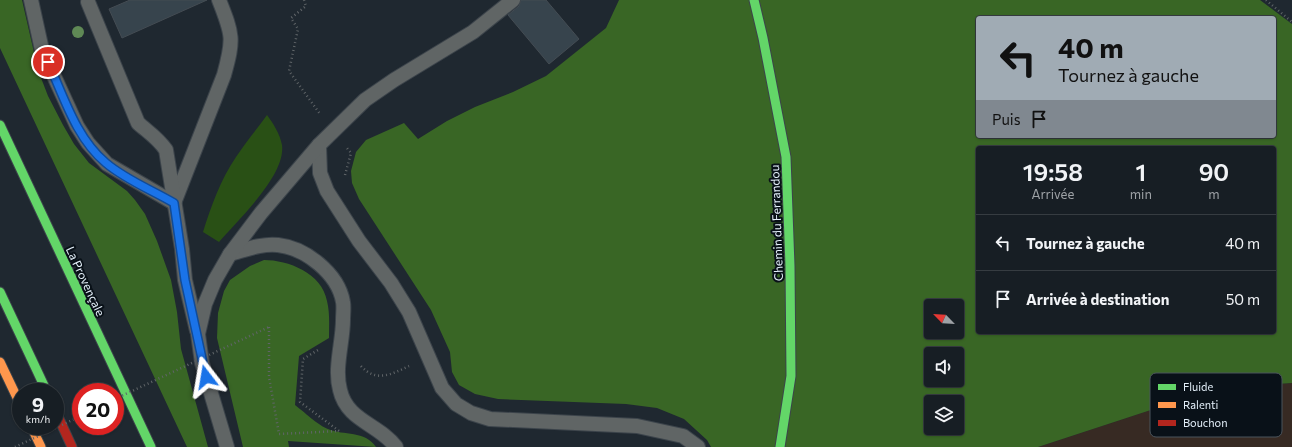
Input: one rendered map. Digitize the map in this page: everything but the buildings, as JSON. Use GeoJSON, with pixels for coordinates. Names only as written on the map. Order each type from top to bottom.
{"type":"FeatureCollection","features":[{"type":"Feature","properties":{"kind":"main road","name":"Chemin du Ferrandou"},"geometry":{"type":"LineString","coordinates":[[754,0],[763,38],[786,158],[790,266],[791,376],[780,447]]}},
{"type":"Feature","properties":{"kind":"main road","name":"La Provençale"},"geometry":{"type":"LineString","coordinates":[[0,125],[151,447]]}},
{"type":"Feature","properties":{"kind":"main road"},"geometry":{"type":"LineString","coordinates":[[0,292],[43,383]]}},
{"type":"Feature","properties":{"kind":"main road"},"geometry":{"type":"LineString","coordinates":[[0,362],[12,387]]}},
{"type":"Feature","properties":{"kind":"main road"},"geometry":{"type":"LineString","coordinates":[[64,430],[72,447]]}},
{"type":"Feature","properties":{"kind":"main road"},"geometry":{"type":"LineString","coordinates":[[35,435],[41,447]]}},
{"type":"Feature","properties":{"kind":"lane"},"geometry":{"type":"LineString","coordinates":[[31,0],[42,50],[77,126],[88,143],[107,164],[174,203]]}},
{"type":"Feature","properties":{"kind":"lane"},"geometry":{"type":"LineString","coordinates":[[174,203],[222,82],[230,55],[231,32],[219,0]]}},
{"type":"Feature","properties":{"kind":"lane"},"geometry":{"type":"LineString","coordinates":[[198,334],[205,304],[214,280],[230,254],[261,213],[319,145],[365,100],[394,80],[473,32],[512,0]]}},
{"type":"Feature","properties":{"kind":"lane"},"geometry":{"type":"LineString","coordinates":[[89,1],[138,123],[153,134],[166,150],[185,280],[198,334],[202,363],[227,447]]}},
{"type":"Feature","properties":{"kind":"lane"},"geometry":{"type":"LineString","coordinates":[[319,145],[320,173],[327,192],[359,241],[391,283],[405,306],[442,388],[456,404],[471,413],[490,419],[637,426],[683,436],[698,447]]}},
{"type":"Feature","properties":{"kind":"lane"},"geometry":{"type":"LineString","coordinates":[[230,254],[260,246],[276,245],[295,248],[310,257],[326,270],[343,301],[343,334],[338,372],[340,390],[346,404],[354,415],[391,440],[396,447]]}},
{"type":"Feature","properties":{"kind":"path"},"geometry":{"type":"LineString","coordinates":[[1266,0],[1292,22]]}},
{"type":"Feature","properties":{"kind":"path"},"geometry":{"type":"LineString","coordinates":[[124,396],[269,326]]}},
{"type":"Feature","properties":{"kind":"path"},"geometry":{"type":"LineString","coordinates":[[15,447],[72,420]]}},
{"type":"Feature","properties":{"kind":"shaded area"},"geometry":{"type":"Polygon","coordinates":[[[1292,383],[1292,447],[1038,447],[1150,410],[1150,437],[1282,437],[1282,384],[1292,383]]]}},
{"type":"Feature","properties":{"kind":"green space"},"geometry":{"type":"Polygon","coordinates":[[[0,0],[22,0],[38,70],[48,96],[74,144],[89,163],[127,191],[145,214],[157,241],[171,280],[177,312],[181,349],[208,447],[187,447],[0,48],[0,0]]]}},
{"type":"Feature","properties":{"kind":"green space"},"geometry":{"type":"Polygon","coordinates":[[[619,0],[1260,0],[1292,24],[1292,383],[1282,384],[1282,373],[1150,373],[1150,410],[1038,447],[711,447],[707,440],[684,419],[657,408],[626,404],[498,399],[475,394],[459,385],[452,372],[450,352],[431,310],[359,199],[352,183],[351,171],[356,152],[366,140],[404,123],[418,139],[447,121],[475,107],[513,92],[546,76],[606,28],[619,0]]]}},
{"type":"Feature","properties":{"kind":"green space"},"geometry":{"type":"Polygon","coordinates":[[[267,115],[278,133],[282,145],[281,157],[277,170],[248,210],[219,242],[203,232],[213,203],[231,165],[267,115]]]}},
{"type":"Feature","properties":{"kind":"green space"},"geometry":{"type":"Polygon","coordinates":[[[264,260],[283,262],[303,270],[318,283],[324,291],[327,301],[329,315],[329,338],[299,356],[295,405],[324,427],[334,431],[354,434],[366,438],[376,447],[288,441],[289,447],[243,447],[217,338],[218,313],[224,291],[230,280],[250,266],[264,260]]]}},
{"type":"Feature","properties":{"kind":"traffic: fast"},"geometry":{"type":"LineString","coordinates":[[754,0],[763,38],[786,157],[790,266],[791,376],[780,447]]}},
{"type":"Feature","properties":{"kind":"traffic: fast"},"geometry":{"type":"LineString","coordinates":[[0,125],[151,447]]}},
{"type":"Feature","properties":{"kind":"traffic: fast"},"geometry":{"type":"LineString","coordinates":[[0,292],[43,383]]}},
{"type":"Feature","properties":{"kind":"traffic: slow"},"geometry":{"type":"LineString","coordinates":[[0,362],[12,387]]}},
{"type":"Feature","properties":{"kind":"traffic: slow"},"geometry":{"type":"LineString","coordinates":[[35,435],[41,447]]}},
{"type":"Feature","properties":{"kind":"traffic: jam"},"geometry":{"type":"LineString","coordinates":[[64,430],[72,447]]}},
{"type":"Feature","properties":{"kind":"route"},"geometry":{"type":"LineString","coordinates":[[48,62],[77,126],[96,154],[119,172],[174,203],[182,249],[185,280],[198,334],[202,363],[206,377]]}}]}
